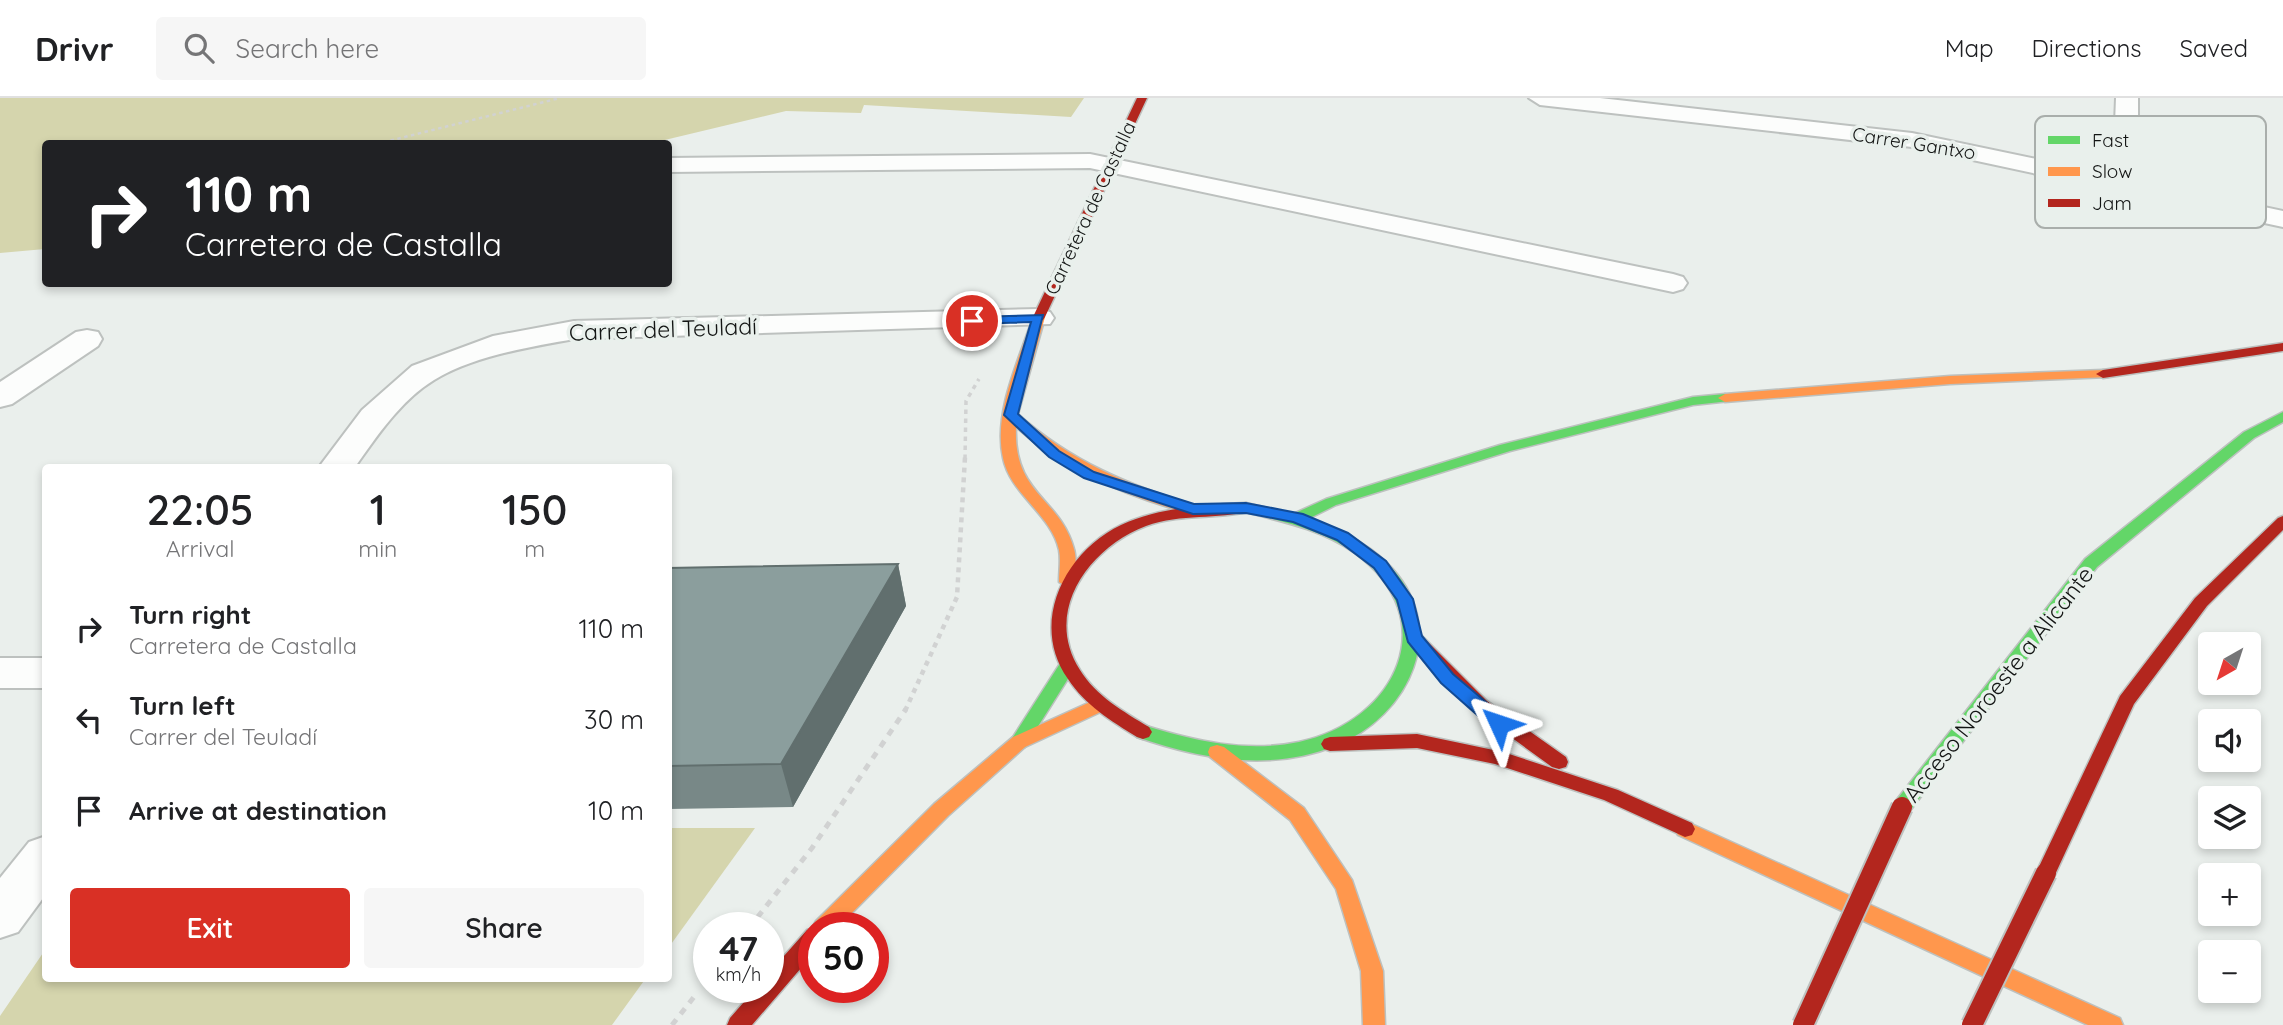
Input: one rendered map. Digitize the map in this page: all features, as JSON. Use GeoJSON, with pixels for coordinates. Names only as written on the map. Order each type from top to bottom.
{"type":"FeatureCollection","features":[{"type":"Feature","properties":{"kind":"main road","name":"Carretera de Castalla"},"geometry":{"type":"LineString","coordinates":[[1067,582],[1066,546],[1042,505],[1019,479],[1010,458],[1012,407],[1038,318],[1142,98]]}},
{"type":"Feature","properties":{"kind":"main road"},"geometry":{"type":"LineString","coordinates":[[1297,518],[1331,502],[1505,448],[1693,401],[1950,380],[2114,374],[2283,347]]}},
{"type":"Feature","properties":{"kind":"main road"},"geometry":{"type":"LineString","coordinates":[[1012,407],[1054,454],[1089,475],[1193,509]]}},
{"type":"Feature","properties":{"kind":"main road","name":"Acceso Noroeste a Alicante"},"geometry":{"type":"LineString","coordinates":[[1803,1025],[1902,807],[2091,563],[2249,435],[2283,416]]}},
{"type":"Feature","properties":{"kind":"main road"},"geometry":{"type":"LineString","coordinates":[[1611,795],[1499,724],[1447,678],[1414,638],[1405,599],[1380,564],[1343,537],[1297,518],[1246,508],[1193,509],[1153,518],[1117,533],[1087,555],[1067,582],[1056,622],[1067,666],[1099,705],[1132,728],[1172,744],[1217,752],[1269,753],[1317,744],[1417,741],[1496,757],[1611,795],[2112,1025]]}},
{"type":"Feature","properties":{"kind":"main road"},"geometry":{"type":"LineString","coordinates":[[1972,1025],[2126,701],[2201,602],[2283,521]]}},
{"type":"Feature","properties":{"kind":"main road"},"geometry":{"type":"LineString","coordinates":[[1317,744],[1370,718],[1403,680],[1414,638]]}},
{"type":"Feature","properties":{"kind":"main road"},"geometry":{"type":"LineString","coordinates":[[1019,742],[1067,666]]}},
{"type":"Feature","properties":{"kind":"main road"},"geometry":{"type":"LineString","coordinates":[[839,912],[941,810],[1019,742],[1099,705]]}},
{"type":"Feature","properties":{"kind":"main road"},"geometry":{"type":"LineString","coordinates":[[1217,752],[1297,814],[1345,886],[1372,971],[1374,1025]]}},
{"type":"Feature","properties":{"kind":"main road"},"geometry":{"type":"LineString","coordinates":[[737,1025],[798,955]]}},
{"type":"Feature","properties":{"kind":"street","name":"Carrer Gantxo"},"geometry":{"type":"LineString","coordinates":[[1540,98],[1912,140],[2035,165]]}},
{"type":"Feature","properties":{"kind":"street"},"geometry":{"type":"LineString","coordinates":[[1750,98],[1758,121]]}},
{"type":"Feature","properties":{"kind":"street"},"geometry":{"type":"LineString","coordinates":[[2127,98],[2127,116]]}},
{"type":"Feature","properties":{"kind":"street"},"geometry":{"type":"LineString","coordinates":[[672,165],[1090,161],[1673,283]]}},
{"type":"Feature","properties":{"kind":"street","name":"Carrer del Teuladí"},"geometry":{"type":"LineString","coordinates":[[339,464],[374,417],[423,373],[494,345],[575,330],[1038,318]]}},
{"type":"Feature","properties":{"kind":"street"},"geometry":{"type":"LineString","coordinates":[[0,397],[87,340]]}},
{"type":"Feature","properties":{"kind":"street"},"geometry":{"type":"LineString","coordinates":[[0,673],[42,673]]}},
{"type":"Feature","properties":{"kind":"street"},"geometry":{"type":"LineString","coordinates":[[0,916],[42,861]]}},
{"type":"Feature","properties":{"kind":"path"},"geometry":{"type":"LineString","coordinates":[[393,140],[560,98]]}},
{"type":"Feature","properties":{"kind":"path"},"geometry":{"type":"LineString","coordinates":[[762,912],[812,848],[910,703],[957,597],[965,483],[966,401],[992,354],[999,320]]}},
{"type":"Feature","properties":{"kind":"path"},"geometry":{"type":"LineString","coordinates":[[671,1025],[693,998]]}},
{"type":"Feature","properties":{"kind":"green space"},"geometry":{"type":"Polygon","coordinates":[[[0,98],[1084,98],[1071,117],[864,105],[861,113],[786,111],[665,140],[42,140],[42,249],[0,253],[0,98]]]}},
{"type":"Feature","properties":{"kind":"green space"},"geometry":{"type":"Polygon","coordinates":[[[672,828],[755,828],[693,912],[672,943],[672,828]]]}},
{"type":"Feature","properties":{"kind":"green space"},"geometry":{"type":"Polygon","coordinates":[[[42,954],[42,982],[643,982],[612,1025],[0,1025],[0,1016],[42,954]]]}},
{"type":"Feature","properties":{"kind":"building"},"geometry":{"type":"Polygon","coordinates":[[[898,564],[781,764],[672,766],[672,568],[898,564]]]}},
{"type":"Feature","properties":{"kind":"traffic: fast"},"geometry":{"type":"LineString","coordinates":[[1297,518],[1331,502],[1505,448],[1693,401],[1725,398]]}},
{"type":"Feature","properties":{"kind":"traffic: fast"},"geometry":{"type":"LineString","coordinates":[[1902,807],[2091,563],[2249,435],[2283,416]]}},
{"type":"Feature","properties":{"kind":"traffic: fast"},"geometry":{"type":"LineString","coordinates":[[1143,732],[1171,742],[1233,753],[1298,749],[1328,741],[1356,728],[1380,709],[1400,681],[1410,648],[1409,616],[1399,589],[1382,567],[1359,548],[1332,534],[1303,522],[1246,508]]}},
{"type":"Feature","properties":{"kind":"traffic: fast"},"geometry":{"type":"LineString","coordinates":[[1019,742],[1067,666]]}},
{"type":"Feature","properties":{"kind":"traffic: slow"},"geometry":{"type":"LineString","coordinates":[[1039,317],[1012,407],[1008,443],[1010,459],[1020,481],[1052,522],[1065,545],[1067,582]]}},
{"type":"Feature","properties":{"kind":"traffic: slow"},"geometry":{"type":"LineString","coordinates":[[1725,398],[1950,380],[2103,374]]}},
{"type":"Feature","properties":{"kind":"traffic: slow"},"geometry":{"type":"LineString","coordinates":[[1011,415],[1052,448],[1095,474],[1192,509]]}},
{"type":"Feature","properties":{"kind":"traffic: slow"},"geometry":{"type":"LineString","coordinates":[[839,912],[941,810],[1019,742],[1099,705]]}},
{"type":"Feature","properties":{"kind":"traffic: slow"},"geometry":{"type":"LineString","coordinates":[[1217,752],[1297,814],[1345,886],[1372,971],[1374,1025]]}},
{"type":"Feature","properties":{"kind":"traffic: slow"},"geometry":{"type":"LineString","coordinates":[[1685,829],[2112,1025]]}},
{"type":"Feature","properties":{"kind":"traffic: jam"},"geometry":{"type":"LineString","coordinates":[[1039,317],[1142,98]]}},
{"type":"Feature","properties":{"kind":"traffic: jam"},"geometry":{"type":"LineString","coordinates":[[2103,374],[2283,347]]}},
{"type":"Feature","properties":{"kind":"traffic: jam"},"geometry":{"type":"LineString","coordinates":[[1143,732],[1104,707],[1073,675],[1059,636],[1060,613],[1067,589],[1091,553],[1126,529],[1159,517],[1246,508]]}},
{"type":"Feature","properties":{"kind":"traffic: jam"},"geometry":{"type":"LineString","coordinates":[[2046,873],[2126,701],[2201,602],[2283,521]]}},
{"type":"Feature","properties":{"kind":"traffic: jam"},"geometry":{"type":"LineString","coordinates":[[1414,638],[1481,706],[1559,762]]}},
{"type":"Feature","properties":{"kind":"traffic: jam"},"geometry":{"type":"LineString","coordinates":[[1330,744],[1417,741],[1496,757],[1611,795],[1685,829]]}},
{"type":"Feature","properties":{"kind":"traffic: jam"},"geometry":{"type":"LineString","coordinates":[[1803,1025],[1902,807]]}},
{"type":"Feature","properties":{"kind":"traffic: jam"},"geometry":{"type":"LineString","coordinates":[[1972,1025],[2046,873]]}},
{"type":"Feature","properties":{"kind":"traffic: jam"},"geometry":{"type":"LineString","coordinates":[[738,1025],[798,956]]}},
{"type":"Feature","properties":{"kind":"route"},"geometry":{"type":"LineString","coordinates":[[972,321],[1038,318],[1011,415],[1029,435],[1089,475],[1134,492],[1193,509],[1246,508],[1297,518],[1343,537],[1380,564],[1405,599],[1414,638],[1447,678],[1499,724]]}}]}
